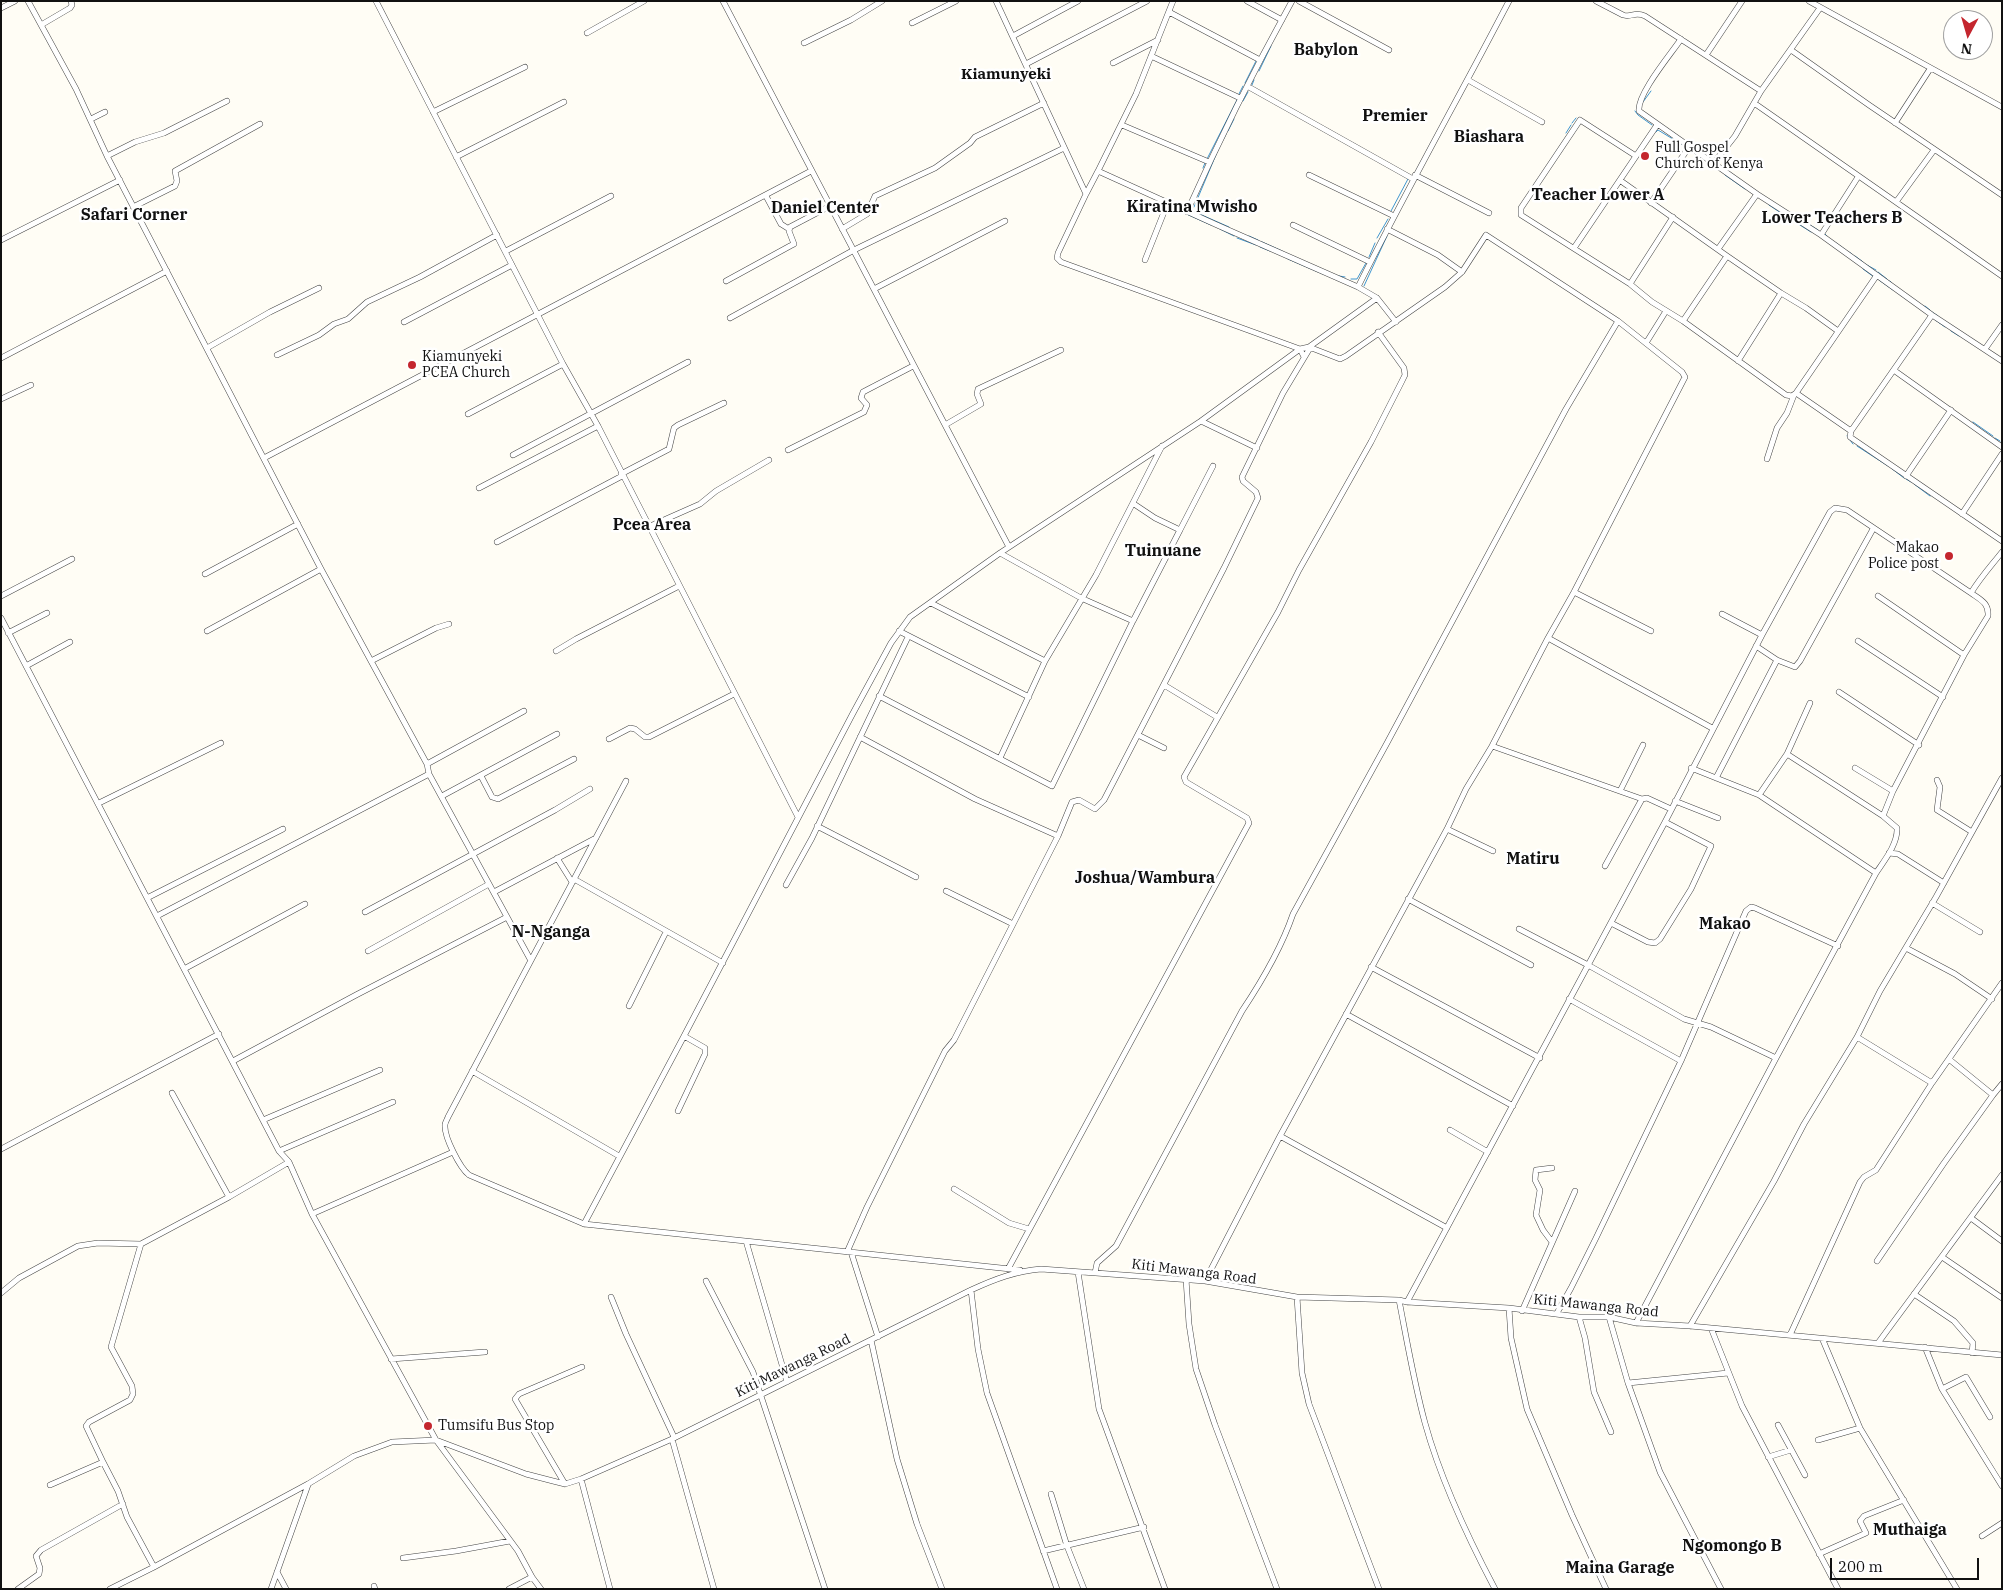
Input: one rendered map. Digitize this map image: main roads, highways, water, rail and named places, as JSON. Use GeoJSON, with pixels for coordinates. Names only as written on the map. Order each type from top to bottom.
{"type":"FeatureCollection","features":[{"type":"Feature","properties":{"kind":"waterway"},"geometry":{"type":"LineString","coordinates":[[1259,71],[1271,46]]}},
{"type":"Feature","properties":{"kind":"waterway"},"geometry":{"type":"LineString","coordinates":[[1245,83],[1256,61]]}},
{"type":"Feature","properties":{"kind":"waterway"},"geometry":{"type":"LineString","coordinates":[[1252,85],[1254,80]]}},
{"type":"Feature","properties":{"kind":"waterway"},"geometry":{"type":"LineString","coordinates":[[1239,94],[1243,86]]}},
{"type":"Feature","properties":{"kind":"waterway"},"geometry":{"type":"LineString","coordinates":[[1643,102],[1651,91]]}},
{"type":"Feature","properties":{"kind":"waterway"},"geometry":{"type":"LineString","coordinates":[[1243,101],[1248,92]]}},
{"type":"Feature","properties":{"kind":"waterway"},"geometry":{"type":"LineString","coordinates":[[1207,159],[1237,100]]}},
{"type":"Feature","properties":{"kind":"waterway"},"geometry":{"type":"LineString","coordinates":[[1635,111],[1652,125]]}},
{"type":"Feature","properties":{"kind":"waterway"},"geometry":{"type":"LineString","coordinates":[[1572,123],[1576,118]]}},
{"type":"Feature","properties":{"kind":"waterway"},"geometry":{"type":"LineString","coordinates":[[1228,131],[1234,119]]}},
{"type":"Feature","properties":{"kind":"waterway"},"geometry":{"type":"LineString","coordinates":[[1566,133],[1571,125]]}},
{"type":"Feature","properties":{"kind":"waterway"},"geometry":{"type":"LineString","coordinates":[[1656,132],[1658,130],[1686,147]]}},
{"type":"Feature","properties":{"kind":"waterway"},"geometry":{"type":"LineString","coordinates":[[1223,140],[1226,134]]}},
{"type":"Feature","properties":{"kind":"waterway"},"geometry":{"type":"LineString","coordinates":[[1194,207],[1218,150]]}},
{"type":"Feature","properties":{"kind":"waterway"},"geometry":{"type":"LineString","coordinates":[[1690,150],[1704,160]]}},
{"type":"Feature","properties":{"kind":"waterway"},"geometry":{"type":"LineString","coordinates":[[1701,152],[1708,157]]}},
{"type":"Feature","properties":{"kind":"waterway"},"geometry":{"type":"LineString","coordinates":[[1203,168],[1205,163]]}},
{"type":"Feature","properties":{"kind":"waterway"},"geometry":{"type":"LineString","coordinates":[[1709,163],[1721,171]]}},
{"type":"Feature","properties":{"kind":"waterway"},"geometry":{"type":"LineString","coordinates":[[1725,175],[1745,189]]}},
{"type":"Feature","properties":{"kind":"waterway"},"geometry":{"type":"LineString","coordinates":[[1391,211],[1408,179]]}},
{"type":"Feature","properties":{"kind":"waterway"},"geometry":{"type":"LineString","coordinates":[[1769,205],[1781,213]]}},
{"type":"Feature","properties":{"kind":"waterway"},"geometry":{"type":"LineString","coordinates":[[1182,212],[1211,225]]}},
{"type":"Feature","properties":{"kind":"waterway"},"geometry":{"type":"LineString","coordinates":[[1195,212],[1229,227]]}},
{"type":"Feature","properties":{"kind":"waterway"},"geometry":{"type":"LineString","coordinates":[[1377,238],[1388,219]]}},
{"type":"Feature","properties":{"kind":"waterway"},"geometry":{"type":"LineString","coordinates":[[1792,220],[1811,232]]}},
{"type":"Feature","properties":{"kind":"waterway"},"geometry":{"type":"LineString","coordinates":[[1810,225],[1818,230]]}},
{"type":"Feature","properties":{"kind":"waterway"},"geometry":{"type":"LineString","coordinates":[[1220,229],[1234,236]]}},
{"type":"Feature","properties":{"kind":"waterway"},"geometry":{"type":"LineString","coordinates":[[1825,234],[1828,237]]}},
{"type":"Feature","properties":{"kind":"waterway"},"geometry":{"type":"LineString","coordinates":[[1249,236],[1258,240]]}},
{"type":"Feature","properties":{"kind":"waterway"},"geometry":{"type":"LineString","coordinates":[[1364,286],[1387,236]]}},
{"type":"Feature","properties":{"kind":"waterway"},"geometry":{"type":"LineString","coordinates":[[1237,238],[1256,245]]}},
{"type":"Feature","properties":{"kind":"waterway"},"geometry":{"type":"LineString","coordinates":[[1262,242],[1282,251]]}},
{"type":"Feature","properties":{"kind":"waterway"},"geometry":{"type":"LineString","coordinates":[[1369,257],[1375,243]]}},
{"type":"Feature","properties":{"kind":"waterway"},"geometry":{"type":"LineString","coordinates":[[1836,243],[1847,251]]}},
{"type":"Feature","properties":{"kind":"waterway"},"geometry":{"type":"LineString","coordinates":[[1260,247],[1270,251]]}},
{"type":"Feature","properties":{"kind":"waterway"},"geometry":{"type":"LineString","coordinates":[[1849,252],[1853,255]]}},
{"type":"Feature","properties":{"kind":"waterway"},"geometry":{"type":"LineString","coordinates":[[1855,256],[1863,262]]}},
{"type":"Feature","properties":{"kind":"waterway"},"geometry":{"type":"LineString","coordinates":[[1288,259],[1323,274]]}},
{"type":"Feature","properties":{"kind":"waterway"},"geometry":{"type":"LineString","coordinates":[[1351,279],[1357,279],[1366,263]]}},
{"type":"Feature","properties":{"kind":"waterway"},"geometry":{"type":"LineString","coordinates":[[1865,264],[1876,270]]}},
{"type":"Feature","properties":{"kind":"waterway"},"geometry":{"type":"LineString","coordinates":[[1863,269],[1874,277]]}},
{"type":"Feature","properties":{"kind":"waterway"},"geometry":{"type":"LineString","coordinates":[[1878,272],[1887,279]]}},
{"type":"Feature","properties":{"kind":"waterway"},"geometry":{"type":"LineString","coordinates":[[1339,276],[1345,277]]}},
{"type":"Feature","properties":{"kind":"waterway"},"geometry":{"type":"LineString","coordinates":[[1879,280],[1893,290]]}},
{"type":"Feature","properties":{"kind":"waterway"},"geometry":{"type":"LineString","coordinates":[[1890,281],[1894,285]]}},
{"type":"Feature","properties":{"kind":"waterway"},"geometry":{"type":"LineString","coordinates":[[1899,294],[1906,299]]}},
{"type":"Feature","properties":{"kind":"waterway"},"geometry":{"type":"LineString","coordinates":[[1925,306],[1930,310]]}},
{"type":"Feature","properties":{"kind":"waterway"},"geometry":{"type":"LineString","coordinates":[[1932,312],[1938,316]]}},
{"type":"Feature","properties":{"kind":"waterway"},"geometry":{"type":"LineString","coordinates":[[1934,319],[1945,327]]}},
{"type":"Feature","properties":{"kind":"waterway"},"geometry":{"type":"LineString","coordinates":[[1951,331],[1959,336]]}},
{"type":"Feature","properties":{"kind":"waterway"},"geometry":{"type":"LineString","coordinates":[[1973,422],[1993,436]]}},
{"type":"Feature","properties":{"kind":"waterway"},"geometry":{"type":"LineString","coordinates":[[1847,436],[1853,444]]}},
{"type":"Feature","properties":{"kind":"waterway"},"geometry":{"type":"LineString","coordinates":[[1995,438],[2000,441]]}},
{"type":"Feature","properties":{"kind":"waterway"},"geometry":{"type":"LineString","coordinates":[[1857,446],[1888,466]]}},
{"type":"Feature","properties":{"kind":"waterway"},"geometry":{"type":"LineString","coordinates":[[1891,468],[1904,478]]}},
{"type":"Feature","properties":{"kind":"waterway"},"geometry":{"type":"LineString","coordinates":[[1906,479],[1911,482]]}},
{"type":"Feature","properties":{"kind":"waterway"},"geometry":{"type":"LineString","coordinates":[[1914,484],[1930,496]]}},
{"type":"Feature","properties":{"kind":"place","name":"Full Gospel Church of Kenya"},"geometry":{"type":"Point","coordinates":[1645,156]}},
{"type":"Feature","properties":{"kind":"place","name":"Kiamunyeki PCEA Church"},"geometry":{"type":"Point","coordinates":[412,365]}},
{"type":"Feature","properties":{"kind":"place","name":"Makao Police post"},"geometry":{"type":"Point","coordinates":[1949,556]}},
{"type":"Feature","properties":{"kind":"place","name":"Tumsifu Bus Stop"},"geometry":{"type":"Point","coordinates":[428,1426]}},
{"type":"Feature","properties":{"kind":"district","name":"Babylon"},"geometry":{"type":"Point","coordinates":[1326,50]}},
{"type":"Feature","properties":{"kind":"district","name":"Kiamunyeki"},"geometry":{"type":"Point","coordinates":[1006,75]}},
{"type":"Feature","properties":{"kind":"district","name":"Premier"},"geometry":{"type":"Point","coordinates":[1395,116]}},
{"type":"Feature","properties":{"kind":"district","name":"Biashara"},"geometry":{"type":"Point","coordinates":[1489,137]}},
{"type":"Feature","properties":{"kind":"district","name":"Teacher Lower A"},"geometry":{"type":"Point","coordinates":[1598,195]}},
{"type":"Feature","properties":{"kind":"district","name":"Kiratina Mwisho"},"geometry":{"type":"Point","coordinates":[1192,207]}},
{"type":"Feature","properties":{"kind":"district","name":"Daniel Center"},"geometry":{"type":"Point","coordinates":[825,208]}},
{"type":"Feature","properties":{"kind":"district","name":"Safari Corner"},"geometry":{"type":"Point","coordinates":[134,215]}},
{"type":"Feature","properties":{"kind":"district","name":"Lower Teachers B"},"geometry":{"type":"Point","coordinates":[1832,218]}},
{"type":"Feature","properties":{"kind":"district","name":"Pcea Area"},"geometry":{"type":"Point","coordinates":[652,525]}},
{"type":"Feature","properties":{"kind":"district","name":"Tuinuane"},"geometry":{"type":"Point","coordinates":[1163,551]}},
{"type":"Feature","properties":{"kind":"district","name":"Matiru"},"geometry":{"type":"Point","coordinates":[1533,859]}},
{"type":"Feature","properties":{"kind":"district","name":"Joshua/Wambura"},"geometry":{"type":"Point","coordinates":[1145,878]}},
{"type":"Feature","properties":{"kind":"district","name":"Makao"},"geometry":{"type":"Point","coordinates":[1725,924]}},
{"type":"Feature","properties":{"kind":"district","name":"N-Nganga"},"geometry":{"type":"Point","coordinates":[551,932]}},
{"type":"Feature","properties":{"kind":"district","name":"Muthaiga"},"geometry":{"type":"Point","coordinates":[1910,1530]}},
{"type":"Feature","properties":{"kind":"district","name":"Ngomongo B"},"geometry":{"type":"Point","coordinates":[1732,1546]}},
{"type":"Feature","properties":{"kind":"district","name":"Maina Garage"},"geometry":{"type":"Point","coordinates":[1620,1568]}}]}
